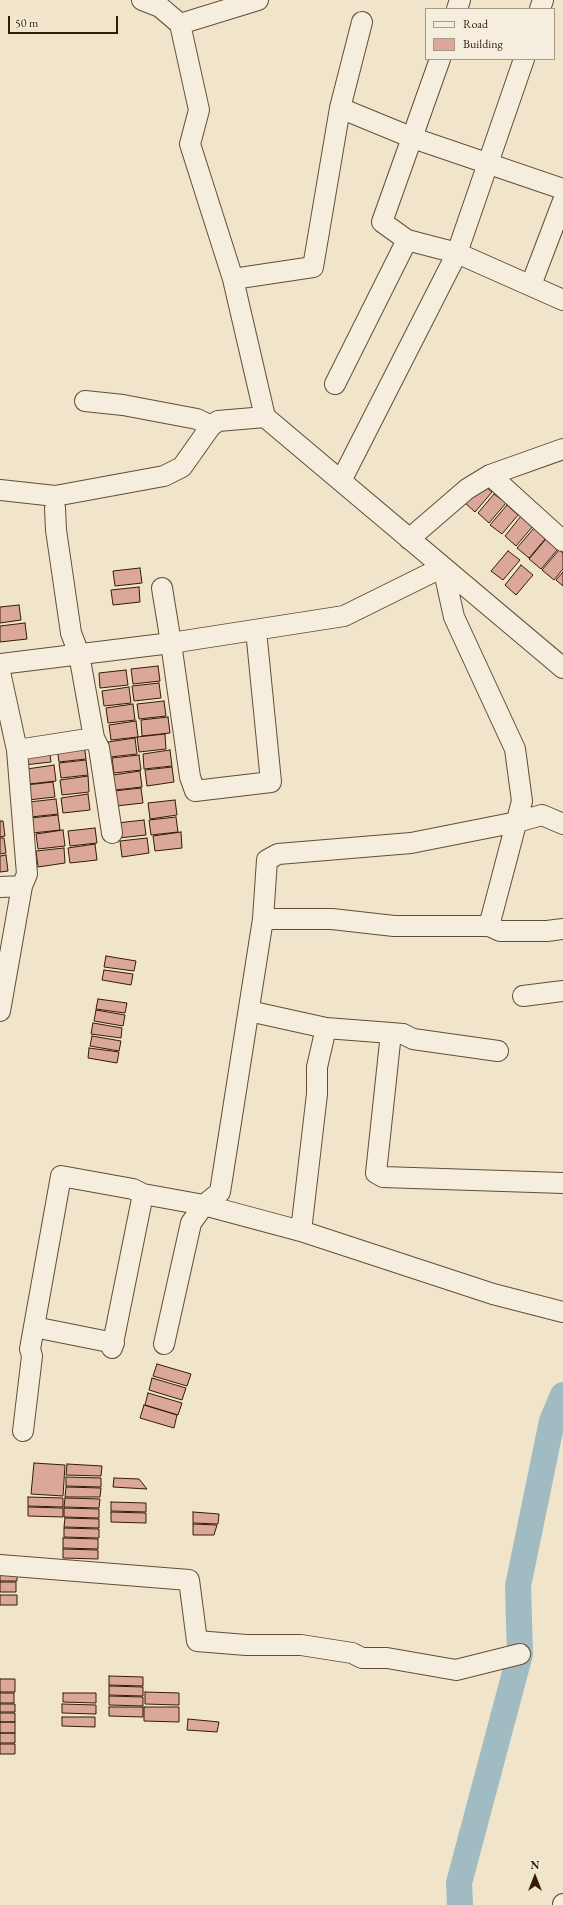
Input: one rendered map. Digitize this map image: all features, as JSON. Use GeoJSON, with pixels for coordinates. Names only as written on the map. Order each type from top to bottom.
{"type":"FeatureCollection","features":[{"type":"Feature","properties":{"kind":"street"},"geometry":{"type":"LineString","coordinates":[[142,0],[160,7],[180,24],[199,110],[190,144],[233,279],[265,417],[563,668]]}},
{"type":"Feature","properties":{"kind":"street"},"geometry":{"type":"LineString","coordinates":[[180,24],[258,0]]}},
{"type":"Feature","properties":{"kind":"street"},"geometry":{"type":"LineString","coordinates":[[233,279],[313,267],[340,108],[362,22]]}},
{"type":"Feature","properties":{"kind":"street"},"geometry":{"type":"LineString","coordinates":[[440,60],[382,222],[407,240],[457,253],[563,300]]}},
{"type":"Feature","properties":{"kind":"street"},"geometry":{"type":"LineString","coordinates":[[341,482],[457,253],[524,60]]}},
{"type":"Feature","properties":{"kind":"street"},"geometry":{"type":"LineString","coordinates":[[340,108],[413,138],[563,190]]}},
{"type":"Feature","properties":{"kind":"street"},"geometry":{"type":"LineString","coordinates":[[531,285],[563,201]]}},
{"type":"Feature","properties":{"kind":"street"},"geometry":{"type":"LineString","coordinates":[[335,384],[407,240]]}},
{"type":"Feature","properties":{"kind":"street"},"geometry":{"type":"LineString","coordinates":[[86,401],[131,406],[197,420],[211,426]]}},
{"type":"Feature","properties":{"kind":"street"},"geometry":{"type":"LineString","coordinates":[[0,490],[55,496],[164,476],[182,467],[211,426],[218,421],[265,417]]}},
{"type":"Feature","properties":{"kind":"street"},"geometry":{"type":"LineString","coordinates":[[409,539],[467,489],[490,475],[563,449]]}},
{"type":"Feature","properties":{"kind":"street"},"geometry":{"type":"LineString","coordinates":[[490,475],[563,541]]}},
{"type":"Feature","properties":{"kind":"street"},"geometry":{"type":"LineString","coordinates":[[55,508],[56,530],[71,633],[79,654],[94,738],[99,748],[112,833]]}},
{"type":"Feature","properties":{"kind":"street"},"geometry":{"type":"LineString","coordinates":[[0,664],[172,643],[344,616],[442,567]]}},
{"type":"Feature","properties":{"kind":"street"},"geometry":{"type":"LineString","coordinates":[[442,567],[454,617],[515,749],[522,801],[489,926]]}},
{"type":"Feature","properties":{"kind":"street"},"geometry":{"type":"LineString","coordinates":[[162,588],[172,643],[190,777],[195,792],[271,782],[256,630]]}},
{"type":"Feature","properties":{"kind":"street"},"geometry":{"type":"LineString","coordinates":[[0,672],[17,750],[27,874],[22,886],[0,1012]]}},
{"type":"Feature","properties":{"kind":"street"},"geometry":{"type":"LineString","coordinates":[[17,750],[94,738]]}},
{"type":"Feature","properties":{"kind":"street"},"geometry":{"type":"LineString","coordinates":[[164,1344],[191,1223],[204,1205],[220,1192],[263,918],[267,860],[278,854],[411,843],[517,822],[542,815],[563,824]]}},
{"type":"Feature","properties":{"kind":"street"},"geometry":{"type":"LineString","coordinates":[[0,887],[22,886]]}},
{"type":"Feature","properties":{"kind":"street"},"geometry":{"type":"LineString","coordinates":[[263,918],[332,918],[394,926],[489,926],[500,931],[547,931],[563,929]]}},
{"type":"Feature","properties":{"kind":"street"},"geometry":{"type":"LineString","coordinates":[[524,996],[563,991]]}},
{"type":"Feature","properties":{"kind":"street"},"geometry":{"type":"LineString","coordinates":[[249,1011],[326,1028],[403,1034],[413,1039],[498,1052]]}},
{"type":"Feature","properties":{"kind":"street"},"geometry":{"type":"LineString","coordinates":[[301,1231],[317,1094],[317,1067],[326,1028]]}},
{"type":"Feature","properties":{"kind":"street"},"geometry":{"type":"LineString","coordinates":[[391,1033],[376,1173],[383,1177],[563,1183]]}},
{"type":"Feature","properties":{"kind":"street"},"geometry":{"type":"LineString","coordinates":[[24,1431],[32,1356],[30,1349],[60,1176],[133,1189],[143,1194],[204,1205],[301,1231],[493,1294],[563,1312]]}},
{"type":"Feature","properties":{"kind":"street"},"geometry":{"type":"LineString","coordinates":[[34,1327],[113,1345],[143,1194]]}},
{"type":"Feature","properties":{"kind":"street"},"geometry":{"type":"LineString","coordinates":[[0,1565],[189,1580],[197,1640],[246,1645],[301,1645],[352,1653],[362,1658],[387,1658],[456,1670],[520,1654]]}},
{"type":"Feature","properties":{"kind":"building"},"geometry":{"type":"Polygon","coordinates":[[[480,482],[492,492],[475,512],[464,502],[480,482]]]}},
{"type":"Feature","properties":{"kind":"building"},"geometry":{"type":"Polygon","coordinates":[[[494,494],[506,503],[489,523],[478,513],[494,494]]]}},
{"type":"Feature","properties":{"kind":"building"},"geometry":{"type":"Polygon","coordinates":[[[507,505],[518,515],[502,534],[490,525],[507,505]]]}},
{"type":"Feature","properties":{"kind":"building"},"geometry":{"type":"Polygon","coordinates":[[[521,516],[533,526],[516,546],[505,536],[521,516]]]}},
{"type":"Feature","properties":{"kind":"building"},"geometry":{"type":"Polygon","coordinates":[[[534,528],[546,538],[529,558],[517,548],[534,528]]]}},
{"type":"Feature","properties":{"kind":"building"},"geometry":{"type":"Polygon","coordinates":[[[546,539],[558,549],[541,569],[529,559],[546,539]]]}},
{"type":"Feature","properties":{"kind":"building"},"geometry":{"type":"Polygon","coordinates":[[[559,550],[563,553],[563,569],[554,580],[542,570],[559,550]]]}},
{"type":"Feature","properties":{"kind":"building"},"geometry":{"type":"Polygon","coordinates":[[[508,551],[520,560],[503,580],[491,571],[508,551]]]}},
{"type":"Feature","properties":{"kind":"building"},"geometry":{"type":"Polygon","coordinates":[[[521,565],[533,575],[516,595],[505,585],[521,565]]]}},
{"type":"Feature","properties":{"kind":"building"},"geometry":{"type":"Polygon","coordinates":[[[140,568],[142,583],[115,586],[113,571],[140,568]]]}},
{"type":"Feature","properties":{"kind":"building"},"geometry":{"type":"Polygon","coordinates":[[[563,572],[563,586],[556,580],[563,572]]]}},
{"type":"Feature","properties":{"kind":"building"},"geometry":{"type":"Polygon","coordinates":[[[139,587],[140,602],[113,605],[111,590],[139,587]]]}},
{"type":"Feature","properties":{"kind":"building"},"geometry":{"type":"Polygon","coordinates":[[[19,605],[21,620],[0,623],[0,607],[19,605]]]}},
{"type":"Feature","properties":{"kind":"building"},"geometry":{"type":"Polygon","coordinates":[[[25,623],[27,639],[0,642],[0,626],[25,623]]]}},
{"type":"Feature","properties":{"kind":"building"},"geometry":{"type":"Polygon","coordinates":[[[158,666],[160,681],[133,684],[131,669],[158,666]]]}},
{"type":"Feature","properties":{"kind":"building"},"geometry":{"type":"Polygon","coordinates":[[[126,670],[128,685],[100,688],[99,673],[126,670]]]}},
{"type":"Feature","properties":{"kind":"building"},"geometry":{"type":"Polygon","coordinates":[[[159,683],[161,698],[134,701],[132,686],[159,683]]]}},
{"type":"Feature","properties":{"kind":"building"},"geometry":{"type":"Polygon","coordinates":[[[129,687],[131,703],[104,706],[102,691],[129,687]]]}},
{"type":"Feature","properties":{"kind":"building"},"geometry":{"type":"Polygon","coordinates":[[[164,701],[166,716],[139,719],[137,704],[164,701]]]}},
{"type":"Feature","properties":{"kind":"building"},"geometry":{"type":"Polygon","coordinates":[[[133,704],[135,720],[108,723],[106,708],[133,704]]]}},
{"type":"Feature","properties":{"kind":"building"},"geometry":{"type":"Polygon","coordinates":[[[168,717],[170,733],[142,736],[141,720],[168,717]]]}},
{"type":"Feature","properties":{"kind":"building"},"geometry":{"type":"Polygon","coordinates":[[[136,721],[138,737],[111,740],[109,725],[136,721]]]}},
{"type":"Feature","properties":{"kind":"building"},"geometry":{"type":"Polygon","coordinates":[[[165,734],[166,749],[139,752],[137,737],[165,734]]]}},
{"type":"Feature","properties":{"kind":"building"},"geometry":{"type":"Polygon","coordinates":[[[135,738],[137,754],[110,757],[108,742],[135,738]]]}},
{"type":"Feature","properties":{"kind":"building"},"geometry":{"type":"Polygon","coordinates":[[[84,744],[86,759],[59,762],[57,747],[84,744]]]}},
{"type":"Feature","properties":{"kind":"building"},"geometry":{"type":"Polygon","coordinates":[[[49,747],[51,762],[24,765],[22,750],[49,747]]]}},
{"type":"Feature","properties":{"kind":"building"},"geometry":{"type":"Polygon","coordinates":[[[170,750],[172,766],[144,769],[143,754],[170,750]]]}},
{"type":"Feature","properties":{"kind":"building"},"geometry":{"type":"Polygon","coordinates":[[[139,755],[141,770],[114,773],[112,758],[139,755]]]}},
{"type":"Feature","properties":{"kind":"building"},"geometry":{"type":"Polygon","coordinates":[[[86,760],[88,775],[61,778],[59,763],[86,760]]]}},
{"type":"Feature","properties":{"kind":"building"},"geometry":{"type":"Polygon","coordinates":[[[54,765],[56,781],[29,784],[27,769],[54,765]]]}},
{"type":"Feature","properties":{"kind":"building"},"geometry":{"type":"Polygon","coordinates":[[[172,767],[174,782],[147,786],[145,770],[172,767]]]}},
{"type":"Feature","properties":{"kind":"building"},"geometry":{"type":"Polygon","coordinates":[[[140,771],[142,787],[115,790],[113,775],[140,771]]]}},
{"type":"Feature","properties":{"kind":"building"},"geometry":{"type":"Polygon","coordinates":[[[88,776],[89,792],[62,795],[60,780],[88,776]]]}},
{"type":"Feature","properties":{"kind":"building"},"geometry":{"type":"Polygon","coordinates":[[[53,782],[55,797],[28,800],[26,785],[53,782]]]}},
{"type":"Feature","properties":{"kind":"building"},"geometry":{"type":"Polygon","coordinates":[[[141,788],[143,803],[116,806],[114,791],[141,788]]]}},
{"type":"Feature","properties":{"kind":"building"},"geometry":{"type":"Polygon","coordinates":[[[88,794],[90,810],[63,813],[61,798],[88,794]]]}},
{"type":"Feature","properties":{"kind":"building"},"geometry":{"type":"Polygon","coordinates":[[[56,799],[58,814],[31,817],[29,802],[56,799]]]}},
{"type":"Feature","properties":{"kind":"building"},"geometry":{"type":"Polygon","coordinates":[[[175,800],[177,815],[150,819],[148,803],[175,800]]]}},
{"type":"Feature","properties":{"kind":"building"},"geometry":{"type":"Polygon","coordinates":[[[58,815],[60,830],[33,833],[31,818],[58,815]]]}},
{"type":"Feature","properties":{"kind":"building"},"geometry":{"type":"Polygon","coordinates":[[[176,817],[178,832],[151,835],[149,820],[176,817]]]}},
{"type":"Feature","properties":{"kind":"building"},"geometry":{"type":"Polygon","coordinates":[[[144,820],[146,835],[119,838],[117,823],[144,820]]]}},
{"type":"Feature","properties":{"kind":"building"},"geometry":{"type":"Polygon","coordinates":[[[0,821],[3,821],[5,836],[0,837],[0,821]]]}},
{"type":"Feature","properties":{"kind":"building"},"geometry":{"type":"Polygon","coordinates":[[[95,828],[97,843],[70,846],[68,831],[95,828]]]}},
{"type":"Feature","properties":{"kind":"building"},"geometry":{"type":"Polygon","coordinates":[[[63,830],[65,846],[38,849],[36,834],[63,830]]]}},
{"type":"Feature","properties":{"kind":"building"},"geometry":{"type":"Polygon","coordinates":[[[181,832],[182,848],[155,851],[153,836],[181,832]]]}},
{"type":"Feature","properties":{"kind":"building"},"geometry":{"type":"Polygon","coordinates":[[[0,838],[4,838],[6,853],[0,854],[0,838]]]}},
{"type":"Feature","properties":{"kind":"building"},"geometry":{"type":"Polygon","coordinates":[[[147,838],[149,853],[122,857],[120,841],[147,838]]]}},
{"type":"Feature","properties":{"kind":"building"},"geometry":{"type":"Polygon","coordinates":[[[95,844],[97,860],[70,863],[68,848],[95,844]]]}},
{"type":"Feature","properties":{"kind":"building"},"geometry":{"type":"Polygon","coordinates":[[[64,848],[65,863],[38,867],[36,851],[64,848]]]}},
{"type":"Feature","properties":{"kind":"building"},"geometry":{"type":"Polygon","coordinates":[[[6,855],[8,871],[0,872],[0,856],[6,855]]]}},
{"type":"Feature","properties":{"kind":"building"},"geometry":{"type":"Polygon","coordinates":[[[106,956],[136,961],[134,971],[104,967],[106,956]]]}},
{"type":"Feature","properties":{"kind":"building"},"geometry":{"type":"Polygon","coordinates":[[[104,970],[133,974],[131,985],[102,980],[104,970]]]}},
{"type":"Feature","properties":{"kind":"building"},"geometry":{"type":"Polygon","coordinates":[[[98,999],[127,1003],[125,1013],[96,1009],[98,999]]]}},
{"type":"Feature","properties":{"kind":"building"},"geometry":{"type":"Polygon","coordinates":[[[96,1010],[125,1015],[123,1026],[94,1021],[96,1010]]]}},
{"type":"Feature","properties":{"kind":"building"},"geometry":{"type":"Polygon","coordinates":[[[93,1023],[122,1028],[121,1038],[91,1034],[93,1023]]]}},
{"type":"Feature","properties":{"kind":"building"},"geometry":{"type":"Polygon","coordinates":[[[92,1036],[121,1041],[119,1051],[90,1046],[92,1036]]]}},
{"type":"Feature","properties":{"kind":"building"},"geometry":{"type":"Polygon","coordinates":[[[89,1048],[119,1052],[117,1063],[88,1058],[89,1048]]]}},
{"type":"Feature","properties":{"kind":"building"},"geometry":{"type":"Polygon","coordinates":[[[157,1364],[191,1374],[187,1386],[153,1376],[157,1364]]]}},
{"type":"Feature","properties":{"kind":"building"},"geometry":{"type":"Polygon","coordinates":[[[152,1378],[186,1388],[182,1400],[149,1390],[152,1378]]]}},
{"type":"Feature","properties":{"kind":"building"},"geometry":{"type":"Polygon","coordinates":[[[148,1393],[182,1403],[178,1415],[145,1405],[148,1393]]]}},
{"type":"Feature","properties":{"kind":"building"},"geometry":{"type":"Polygon","coordinates":[[[144,1405],[177,1415],[174,1428],[140,1418],[144,1405]]]}},
{"type":"Feature","properties":{"kind":"building"},"geometry":{"type":"Polygon","coordinates":[[[34,1463],[65,1465],[63,1496],[31,1494],[34,1463]]]}},
{"type":"Feature","properties":{"kind":"building"},"geometry":{"type":"Polygon","coordinates":[[[67,1464],[102,1466],[101,1476],[66,1475],[67,1464]]]}},
{"type":"Feature","properties":{"kind":"building"},"geometry":{"type":"Polygon","coordinates":[[[66,1477],[101,1478],[101,1487],[66,1486],[66,1477]]]}},
{"type":"Feature","properties":{"kind":"building"},"geometry":{"type":"Polygon","coordinates":[[[114,1478],[139,1479],[147,1489],[113,1487],[114,1478]]]}},
{"type":"Feature","properties":{"kind":"building"},"geometry":{"type":"Polygon","coordinates":[[[66,1487],[101,1488],[100,1497],[65,1497],[66,1487]]]}},
{"type":"Feature","properties":{"kind":"building"},"geometry":{"type":"Polygon","coordinates":[[[28,1497],[63,1498],[63,1507],[28,1506],[28,1497]]]}},
{"type":"Feature","properties":{"kind":"building"},"geometry":{"type":"Polygon","coordinates":[[[65,1498],[100,1499],[99,1508],[64,1507],[65,1498]]]}},
{"type":"Feature","properties":{"kind":"building"},"geometry":{"type":"Polygon","coordinates":[[[111,1502],[146,1503],[146,1512],[111,1511],[111,1502]]]}},
{"type":"Feature","properties":{"kind":"building"},"geometry":{"type":"Polygon","coordinates":[[[28,1507],[63,1508],[63,1517],[28,1516],[28,1507]]]}},
{"type":"Feature","properties":{"kind":"building"},"geometry":{"type":"Polygon","coordinates":[[[64,1508],[99,1509],[99,1518],[64,1517],[64,1508]]]}},
{"type":"Feature","properties":{"kind":"building"},"geometry":{"type":"Polygon","coordinates":[[[111,1512],[146,1513],[146,1523],[111,1522],[111,1512]]]}},
{"type":"Feature","properties":{"kind":"building"},"geometry":{"type":"Polygon","coordinates":[[[193,1512],[219,1514],[218,1524],[193,1523],[193,1512]]]}},
{"type":"Feature","properties":{"kind":"building"},"geometry":{"type":"Polygon","coordinates":[[[65,1518],[99,1519],[99,1528],[64,1527],[65,1518]]]}},
{"type":"Feature","properties":{"kind":"building"},"geometry":{"type":"Polygon","coordinates":[[[193,1524],[217,1525],[214,1535],[193,1535],[193,1524]]]}},
{"type":"Feature","properties":{"kind":"building"},"geometry":{"type":"Polygon","coordinates":[[[64,1528],[99,1529],[99,1538],[64,1537],[64,1528]]]}},
{"type":"Feature","properties":{"kind":"building"},"geometry":{"type":"Polygon","coordinates":[[[63,1538],[98,1539],[98,1549],[63,1548],[63,1538]]]}},
{"type":"Feature","properties":{"kind":"building"},"geometry":{"type":"Polygon","coordinates":[[[63,1549],[98,1550],[98,1559],[63,1558],[63,1549]]]}},
{"type":"Feature","properties":{"kind":"building"},"geometry":{"type":"Polygon","coordinates":[[[0,1571],[17,1571],[17,1581],[0,1581],[0,1571]]]}},
{"type":"Feature","properties":{"kind":"building"},"geometry":{"type":"Polygon","coordinates":[[[0,1582],[16,1582],[16,1592],[0,1592],[0,1582]]]}},
{"type":"Feature","properties":{"kind":"building"},"geometry":{"type":"Polygon","coordinates":[[[0,1595],[17,1595],[17,1605],[0,1605],[0,1595]]]}},
{"type":"Feature","properties":{"kind":"building"},"geometry":{"type":"Polygon","coordinates":[[[109,1676],[143,1677],[143,1686],[109,1685],[109,1676]]]}},
{"type":"Feature","properties":{"kind":"building"},"geometry":{"type":"Polygon","coordinates":[[[0,1679],[15,1679],[15,1692],[0,1692],[0,1679]]]}},
{"type":"Feature","properties":{"kind":"building"},"geometry":{"type":"Polygon","coordinates":[[[109,1686],[143,1687],[143,1696],[109,1695],[109,1686]]]}},
{"type":"Feature","properties":{"kind":"building"},"geometry":{"type":"Polygon","coordinates":[[[145,1692],[179,1693],[179,1705],[145,1704],[145,1692]]]}},
{"type":"Feature","properties":{"kind":"building"},"geometry":{"type":"Polygon","coordinates":[[[0,1693],[14,1693],[14,1703],[0,1703],[0,1693]]]}},
{"type":"Feature","properties":{"kind":"building"},"geometry":{"type":"Polygon","coordinates":[[[63,1693],[96,1693],[96,1703],[63,1702],[63,1693]]]}},
{"type":"Feature","properties":{"kind":"building"},"geometry":{"type":"Polygon","coordinates":[[[109,1696],[143,1697],[143,1706],[109,1705],[109,1696]]]}},
{"type":"Feature","properties":{"kind":"building"},"geometry":{"type":"Polygon","coordinates":[[[0,1704],[15,1704],[15,1712],[0,1712],[0,1704]]]}},
{"type":"Feature","properties":{"kind":"building"},"geometry":{"type":"Polygon","coordinates":[[[62,1704],[96,1705],[96,1714],[62,1713],[62,1704]]]}},
{"type":"Feature","properties":{"kind":"building"},"geometry":{"type":"Polygon","coordinates":[[[109,1707],[143,1707],[143,1717],[109,1716],[109,1707]]]}},
{"type":"Feature","properties":{"kind":"building"},"geometry":{"type":"Polygon","coordinates":[[[144,1707],[179,1707],[179,1722],[144,1721],[144,1707]]]}},
{"type":"Feature","properties":{"kind":"building"},"geometry":{"type":"Polygon","coordinates":[[[0,1713],[15,1713],[15,1722],[0,1722],[0,1713]]]}},
{"type":"Feature","properties":{"kind":"building"},"geometry":{"type":"Polygon","coordinates":[[[62,1717],[95,1717],[95,1727],[62,1726],[62,1717]]]}},
{"type":"Feature","properties":{"kind":"building"},"geometry":{"type":"Polygon","coordinates":[[[188,1719],[219,1722],[217,1732],[187,1730],[188,1719]]]}},
{"type":"Feature","properties":{"kind":"building"},"geometry":{"type":"Polygon","coordinates":[[[0,1722],[15,1722],[15,1733],[0,1733],[0,1722]]]}},
{"type":"Feature","properties":{"kind":"building"},"geometry":{"type":"Polygon","coordinates":[[[0,1733],[15,1733],[15,1743],[0,1743],[0,1733]]]}},
{"type":"Feature","properties":{"kind":"building"},"geometry":{"type":"Polygon","coordinates":[[[0,1744],[15,1744],[15,1754],[0,1754],[0,1744]]]}},
{"type":"Feature","properties":{"kind":"waterway"},"geometry":{"type":"LineString","coordinates":[[460,1905],[459,1883],[520,1654],[518,1586],[552,1421],[563,1395]]}}]}
